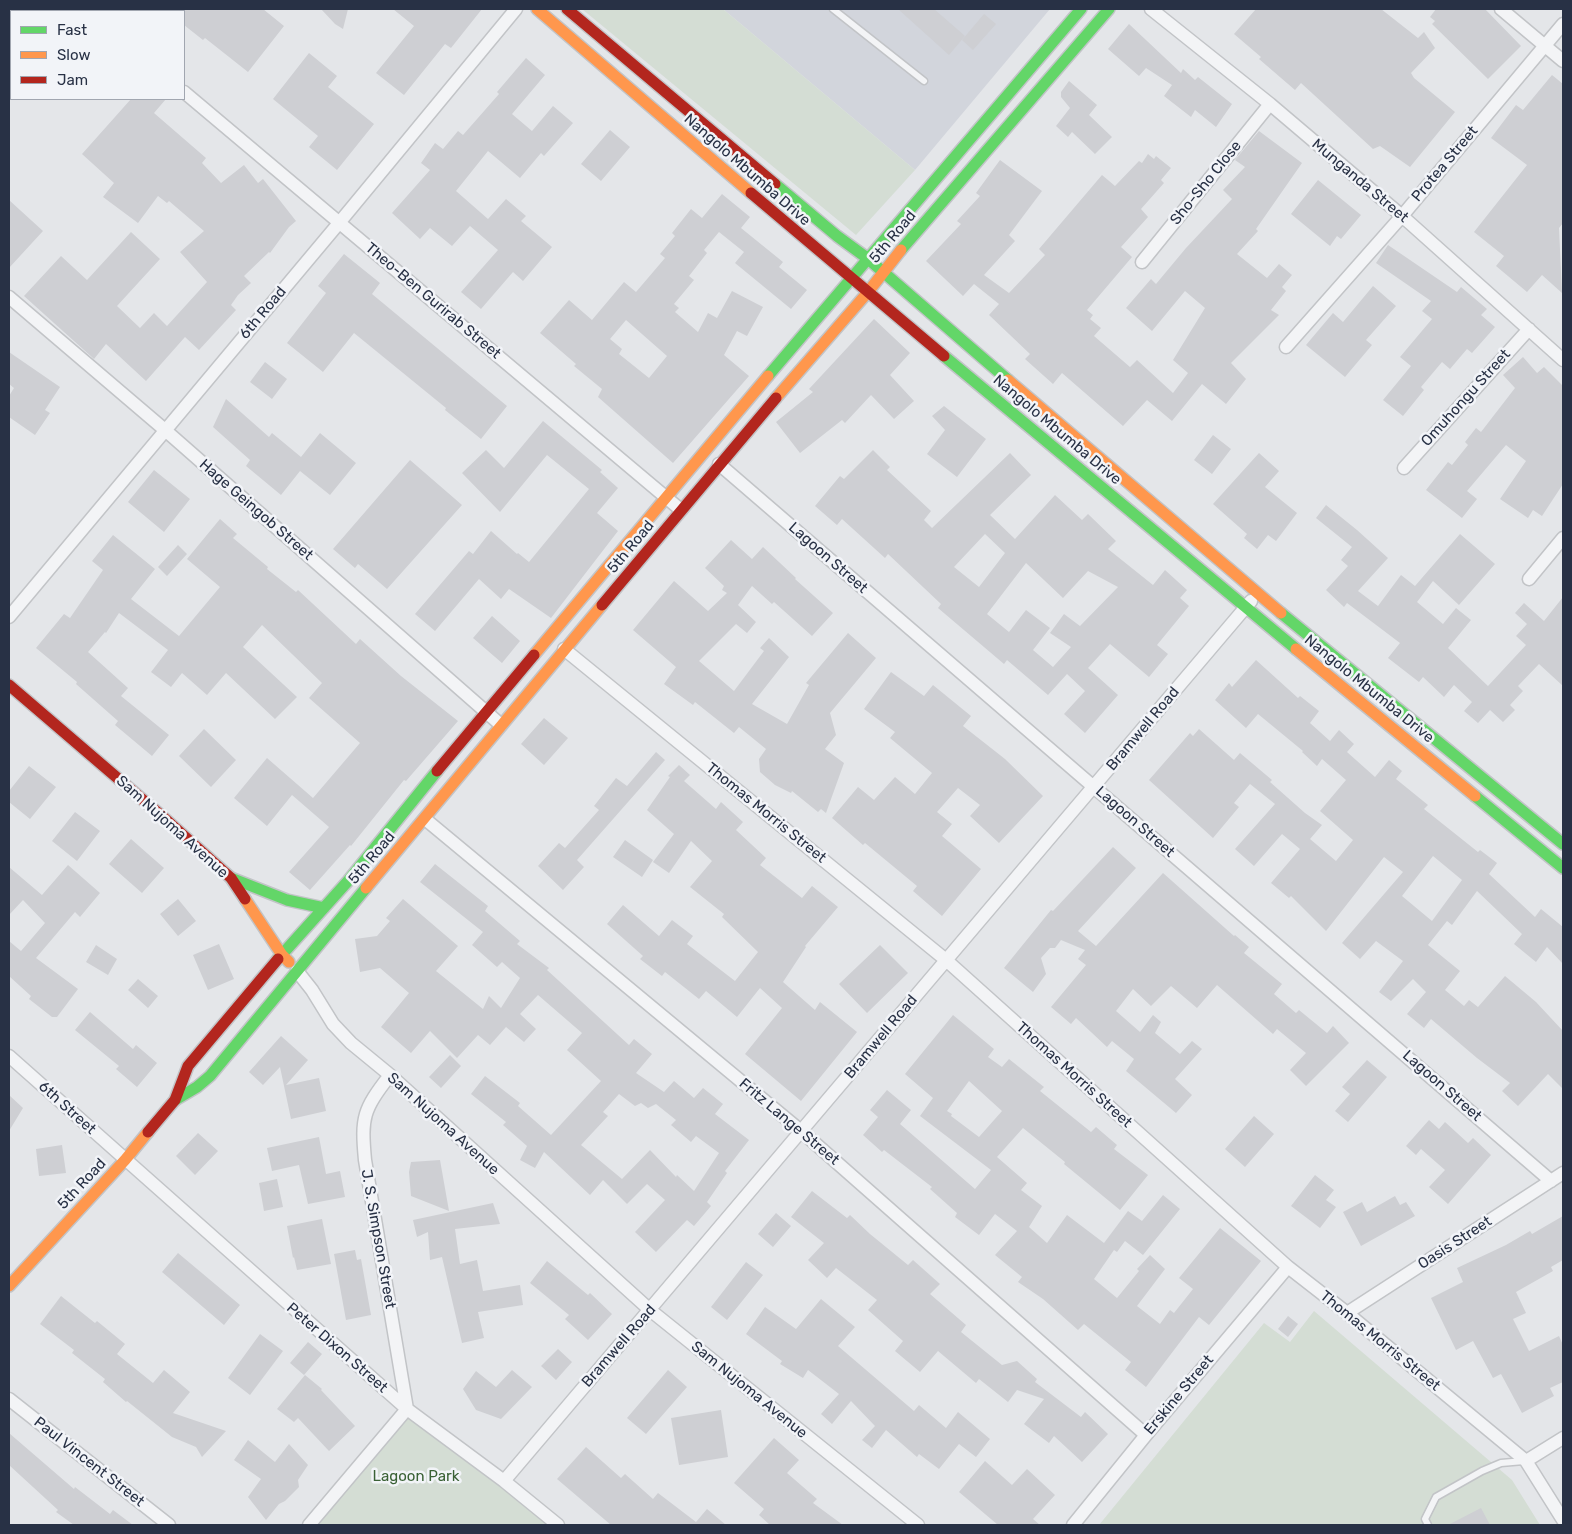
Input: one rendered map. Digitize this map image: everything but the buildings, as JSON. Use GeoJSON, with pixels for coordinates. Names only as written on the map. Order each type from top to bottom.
{"type":"FeatureCollection","features":[{"type":"Feature","properties":{"kind":"street","name":"6th Road"},"geometry":{"type":"LineString","coordinates":[[9,617],[516,9]]}},
{"type":"Feature","properties":{"kind":"street","name":"Nangolo Mbumba Drive"},"geometry":{"type":"LineString","coordinates":[[537,9],[850,278],[1563,868]]}},
{"type":"Feature","properties":{"kind":"street","name":"Nangolo Mbumba Drive"},"geometry":{"type":"LineString","coordinates":[[567,9],[837,236],[867,258],[1258,594],[1563,844]]}},
{"type":"Feature","properties":{"kind":"street","name":"5th Road"},"geometry":{"type":"LineString","coordinates":[[9,1286],[125,1160],[175,1100],[188,1066],[324,908],[850,278],[1081,9]]}},
{"type":"Feature","properties":{"kind":"street","name":"5th Road"},"geometry":{"type":"LineString","coordinates":[[175,1100],[197,1088],[210,1076],[719,464],[868,292],[914,233],[1109,9]]}},
{"type":"Feature","properties":{"kind":"street","name":"Munganda Street"},"geometry":{"type":"LineString","coordinates":[[1151,9],[1270,104],[1402,216],[1563,360]]}},
{"type":"Feature","properties":{"kind":"street"},"geometry":{"type":"LineString","coordinates":[[1501,9],[1563,61]]}},
{"type":"Feature","properties":{"kind":"street","name":"Protea Street"},"geometry":{"type":"LineString","coordinates":[[1286,347],[1402,216],[1563,24]]}},
{"type":"Feature","properties":{"kind":"street","name":"Theo-Ben Gurirab Street"},"geometry":{"type":"LineString","coordinates":[[185,93],[682,510]]}},
{"type":"Feature","properties":{"kind":"street","name":"Sho-Sho Close"},"geometry":{"type":"LineString","coordinates":[[1142,262],[1270,104]]}},
{"type":"Feature","properties":{"kind":"street","name":"Hage Geingob Street"},"geometry":{"type":"LineString","coordinates":[[9,296],[165,430],[501,725]]}},
{"type":"Feature","properties":{"kind":"street","name":"Omuhongu Street"},"geometry":{"type":"LineString","coordinates":[[1404,468],[1529,329]]}},
{"type":"Feature","properties":{"kind":"street","name":"Lagoon Street"},"geometry":{"type":"LineString","coordinates":[[719,464],[1551,1180]]}},
{"type":"Feature","properties":{"kind":"street"},"geometry":{"type":"LineString","coordinates":[[1528,579],[1563,538]]}},
{"type":"Feature","properties":{"kind":"street","name":"Bramwell Road"},"geometry":{"type":"LineString","coordinates":[[504,1481],[1258,594]]}},
{"type":"Feature","properties":{"kind":"street","name":"Thomas Morris Street"},"geometry":{"type":"LineString","coordinates":[[564,649],[946,960],[1288,1267],[1347,1313],[1526,1461],[1563,1520]]}},
{"type":"Feature","properties":{"kind":"street","name":"Sam Nujoma Avenue"},"geometry":{"type":"LineString","coordinates":[[9,685],[231,878],[282,955],[312,990],[333,1024],[351,1042],[650,1310],[918,1525]]}},
{"type":"Feature","properties":{"kind":"street","name":"Fritz Lange Street"},"geometry":{"type":"LineString","coordinates":[[425,819],[801,1131],[1146,1435]]}},
{"type":"Feature","properties":{"kind":"street"},"geometry":{"type":"LineString","coordinates":[[231,878],[287,900],[324,908]]}},
{"type":"Feature","properties":{"kind":"street","name":"6th Street"},"geometry":{"type":"LineString","coordinates":[[9,1056],[125,1160]]}},
{"type":"Feature","properties":{"kind":"street","name":"J. S. Simpson Street"},"geometry":{"type":"LineString","coordinates":[[390,1075],[371,1100],[362,1130],[365,1160],[407,1409]]}},
{"type":"Feature","properties":{"kind":"street","name":"Peter Dixon Street"},"geometry":{"type":"LineString","coordinates":[[125,1160],[407,1409],[504,1481],[558,1525]]}},
{"type":"Feature","properties":{"kind":"street","name":"Oasis Street"},"geometry":{"type":"LineString","coordinates":[[1347,1313],[1563,1174]]}},
{"type":"Feature","properties":{"kind":"street","name":"Erskine Street"},"geometry":{"type":"LineString","coordinates":[[1073,1525],[1146,1435],[1288,1267]]}},
{"type":"Feature","properties":{"kind":"street","name":"Paul Vincent Street"},"geometry":{"type":"LineString","coordinates":[[9,1399],[169,1525]]}},
{"type":"Feature","properties":{"kind":"street"},"geometry":{"type":"LineString","coordinates":[[309,1525],[407,1409]]}},
{"type":"Feature","properties":{"kind":"street"},"geometry":{"type":"LineString","coordinates":[[1526,1461],[1563,1438]]}},
{"type":"Feature","properties":{"kind":"lane"},"geometry":{"type":"LineString","coordinates":[[833,9],[924,81]]}},
{"type":"Feature","properties":{"kind":"lane"},"geometry":{"type":"LineString","coordinates":[[1428,1525],[1425,1519],[1436,1497],[1482,1471],[1501,1463],[1526,1461]]}},
{"type":"Feature","properties":{"kind":"shaded area"},"geometry":{"type":"Polygon","coordinates":[[[723,9],[1050,9],[915,170],[723,9]]]}},
{"type":"Feature","properties":{"kind":"green space"},"geometry":{"type":"Polygon","coordinates":[[[582,9],[723,9],[915,170],[856,235],[582,9]]]}},
{"type":"Feature","properties":{"kind":"green space"},"geometry":{"type":"Polygon","coordinates":[[[1314,1311],[1512,1480],[1540,1525],[1099,1525],[1264,1323],[1290,1342],[1314,1311]]]}},
{"type":"Feature","properties":{"kind":"green space","name":"Lagoon Park"},"geometry":{"type":"Polygon","coordinates":[[[407,1409],[556,1525],[310,1525],[407,1409]]]}},
{"type":"Feature","properties":{"kind":"traffic: fast"},"geometry":{"type":"LineString","coordinates":[[768,376],[1081,9]]}},
{"type":"Feature","properties":{"kind":"traffic: fast"},"geometry":{"type":"LineString","coordinates":[[901,250],[1109,9]]}},
{"type":"Feature","properties":{"kind":"traffic: fast"},"geometry":{"type":"LineString","coordinates":[[775,184],[837,236],[867,258],[1008,380]]}},
{"type":"Feature","properties":{"kind":"traffic: fast"},"geometry":{"type":"LineString","coordinates":[[944,356],[1296,649]]}},
{"type":"Feature","properties":{"kind":"traffic: fast"},"geometry":{"type":"LineString","coordinates":[[1281,613],[1563,844]]}},
{"type":"Feature","properties":{"kind":"traffic: fast"},"geometry":{"type":"LineString","coordinates":[[278,959],[348,881],[437,771]]}},
{"type":"Feature","properties":{"kind":"traffic: fast"},"geometry":{"type":"LineString","coordinates":[[1475,796],[1563,868]]}},
{"type":"Feature","properties":{"kind":"traffic: fast"},"geometry":{"type":"LineString","coordinates":[[231,878],[287,900],[324,908]]}},
{"type":"Feature","properties":{"kind":"traffic: fast"},"geometry":{"type":"LineString","coordinates":[[175,1100],[197,1087],[210,1076],[366,888]]}},
{"type":"Feature","properties":{"kind":"traffic: slow"},"geometry":{"type":"LineString","coordinates":[[537,9],[751,193]]}},
{"type":"Feature","properties":{"kind":"traffic: slow"},"geometry":{"type":"LineString","coordinates":[[776,398],[868,292],[901,250]]}},
{"type":"Feature","properties":{"kind":"traffic: slow"},"geometry":{"type":"LineString","coordinates":[[534,655],[768,376]]}},
{"type":"Feature","properties":{"kind":"traffic: slow"},"geometry":{"type":"LineString","coordinates":[[1008,380],[1281,613]]}},
{"type":"Feature","properties":{"kind":"traffic: slow"},"geometry":{"type":"LineString","coordinates":[[366,888],[602,605]]}},
{"type":"Feature","properties":{"kind":"traffic: slow"},"geometry":{"type":"LineString","coordinates":[[1296,649],[1475,796]]}},
{"type":"Feature","properties":{"kind":"traffic: slow"},"geometry":{"type":"LineString","coordinates":[[245,899],[282,955],[289,962]]}},
{"type":"Feature","properties":{"kind":"traffic: slow"},"geometry":{"type":"LineString","coordinates":[[9,1286],[125,1160],[148,1132]]}},
{"type":"Feature","properties":{"kind":"traffic: jam"},"geometry":{"type":"LineString","coordinates":[[567,9],[775,184]]}},
{"type":"Feature","properties":{"kind":"traffic: jam"},"geometry":{"type":"LineString","coordinates":[[751,193],[944,356]]}},
{"type":"Feature","properties":{"kind":"traffic: jam"},"geometry":{"type":"LineString","coordinates":[[602,605],[776,398]]}},
{"type":"Feature","properties":{"kind":"traffic: jam"},"geometry":{"type":"LineString","coordinates":[[437,771],[534,655]]}},
{"type":"Feature","properties":{"kind":"traffic: jam"},"geometry":{"type":"LineString","coordinates":[[9,685],[231,878],[245,899]]}},
{"type":"Feature","properties":{"kind":"traffic: jam"},"geometry":{"type":"LineString","coordinates":[[148,1132],[175,1100],[188,1066],[278,959]]}}]}
